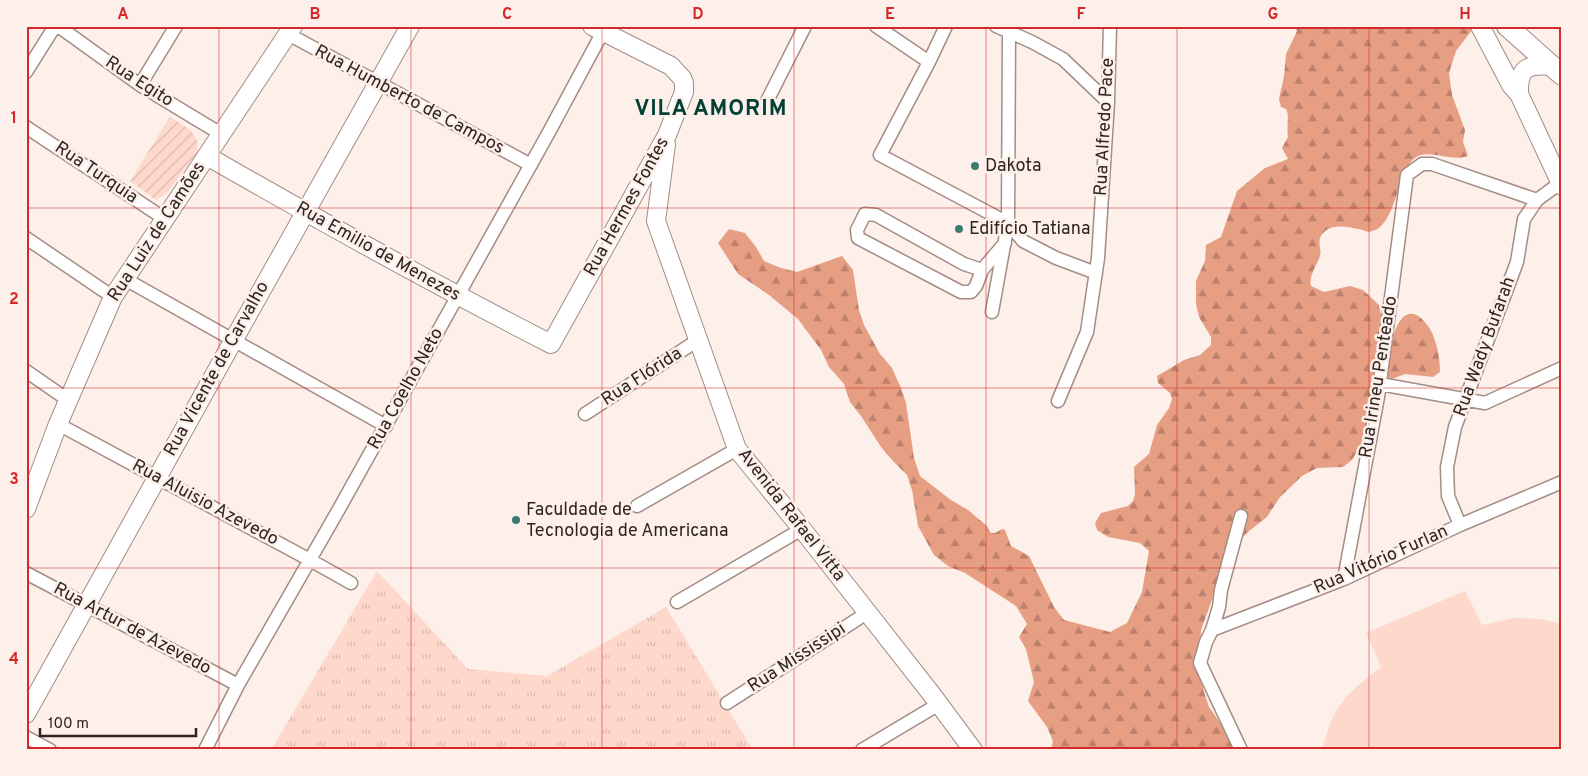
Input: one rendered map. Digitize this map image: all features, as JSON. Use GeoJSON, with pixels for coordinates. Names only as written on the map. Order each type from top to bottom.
{"type":"FeatureCollection","features":[{"type":"Feature","properties":{"kind":"main road","name":"Rua Vicente de Carvalho"},"geometry":{"type":"LineString","coordinates":[[26,714],[304,212],[410,26]]}},
{"type":"Feature","properties":{"kind":"main road"},"geometry":{"type":"LineString","coordinates":[[1480,26],[1511,85],[1519,94],[1561,185]]}},
{"type":"Feature","properties":{"kind":"main road"},"geometry":{"type":"LineString","coordinates":[[1507,26],[1557,70]]}},
{"type":"Feature","properties":{"kind":"main road","name":"Rua Hermes Fontes"},"geometry":{"type":"LineString","coordinates":[[551,344],[667,135],[684,92],[682,78],[671,66],[600,28]]}},
{"type":"Feature","properties":{"kind":"main road","name":"Rua Luiz de Camões"},"geometry":{"type":"LineString","coordinates":[[26,509],[29,487],[113,297],[290,30]]}},
{"type":"Feature","properties":{"kind":"main road"},"geometry":{"type":"LineString","coordinates":[[1519,94],[1519,81],[1523,72],[1529,67],[1539,65],[1557,70]]}},
{"type":"Feature","properties":{"kind":"main road","name":"Avenida Rafael Vitta"},"geometry":{"type":"LineString","coordinates":[[667,135],[656,221],[736,449],[802,529],[973,750]]}},
{"type":"Feature","properties":{"kind":"main road","name":"Rua Emilio de Menezes"},"geometry":{"type":"LineString","coordinates":[[207,156],[304,212],[551,344]]}},
{"type":"Feature","properties":{"kind":"main road"},"geometry":{"type":"LineString","coordinates":[[626,209],[656,221]]}},
{"type":"Feature","properties":{"kind":"street"},"geometry":{"type":"LineString","coordinates":[[26,72],[57,26]]}},
{"type":"Feature","properties":{"kind":"street","name":"Rua Egito"},"geometry":{"type":"LineString","coordinates":[[57,26],[140,85],[221,134]]}},
{"type":"Feature","properties":{"kind":"street"},"geometry":{"type":"LineString","coordinates":[[140,85],[176,26]]}},
{"type":"Feature","properties":{"kind":"street"},"geometry":{"type":"LineString","coordinates":[[767,101],[805,26]]}},
{"type":"Feature","properties":{"kind":"street"},"geometry":{"type":"LineString","coordinates":[[876,26],[929,62]]}},
{"type":"Feature","properties":{"kind":"street"},"geometry":{"type":"LineString","coordinates":[[946,26],[880,155],[1008,224],[1023,241],[1056,258],[1096,273]]}},
{"type":"Feature","properties":{"kind":"street"},"geometry":{"type":"LineString","coordinates":[[996,26],[1032,42],[1063,59],[1108,102]]}},
{"type":"Feature","properties":{"kind":"street","name":"Rua Alfredo Pace"},"geometry":{"type":"LineString","coordinates":[[1058,402],[1087,332],[1096,273],[1108,102],[1110,26]]}},
{"type":"Feature","properties":{"kind":"street","name":"Rua Coelho Neto"},"geometry":{"type":"LineString","coordinates":[[204,750],[238,684],[386,426],[531,165],[600,28]]}},
{"type":"Feature","properties":{"kind":"street","name":"Rua Humberto de Campos"},"geometry":{"type":"LineString","coordinates":[[290,30],[378,84],[531,165]]}},
{"type":"Feature","properties":{"kind":"street"},"geometry":{"type":"LineString","coordinates":[[992,312],[1008,224],[1009,32]]}},
{"type":"Feature","properties":{"kind":"street","name":"Rua Turquia"},"geometry":{"type":"LineString","coordinates":[[26,127],[165,219]]}},
{"type":"Feature","properties":{"kind":"street","name":"Rua Irineu Penteado"},"geometry":{"type":"LineString","coordinates":[[1344,579],[1380,384],[1407,175],[1422,164],[1432,164],[1537,200]]}},
{"type":"Feature","properties":{"kind":"street","name":"Rua Wady Bufarah"},"geometry":{"type":"LineString","coordinates":[[1460,525],[1448,496],[1447,467],[1456,427],[1516,262],[1524,219],[1537,200],[1561,185]]}},
{"type":"Feature","properties":{"kind":"street"},"geometry":{"type":"LineString","coordinates":[[982,270],[964,264],[876,215],[865,214],[857,230],[858,238],[961,292],[972,292],[982,270],[1005,243]]}},
{"type":"Feature","properties":{"kind":"street"},"geometry":{"type":"LineString","coordinates":[[26,238],[113,297]]}},
{"type":"Feature","properties":{"kind":"street"},"geometry":{"type":"LineString","coordinates":[[125,279],[386,426]]}},
{"type":"Feature","properties":{"kind":"street","name":"Rua Flórida"},"geometry":{"type":"LineString","coordinates":[[585,414],[698,340]]}},
{"type":"Feature","properties":{"kind":"street"},"geometry":{"type":"LineString","coordinates":[[1380,384],[1484,402],[1562,368]]}},
{"type":"Feature","properties":{"kind":"street"},"geometry":{"type":"LineString","coordinates":[[26,371],[68,400]]}},
{"type":"Feature","properties":{"kind":"street","name":"Rua Aluisio Azevedo"},"geometry":{"type":"LineString","coordinates":[[58,424],[350,583]]}},
{"type":"Feature","properties":{"kind":"street"},"geometry":{"type":"LineString","coordinates":[[637,506],[736,449]]}},
{"type":"Feature","properties":{"kind":"street","name":"Rua Vitório Furlan"},"geometry":{"type":"LineString","coordinates":[[1212,630],[1344,579],[1460,525],[1562,482]]}},
{"type":"Feature","properties":{"kind":"street"},"geometry":{"type":"LineString","coordinates":[[1241,516],[1221,590],[1219,607],[1200,663],[1241,750]]}},
{"type":"Feature","properties":{"kind":"street"},"geometry":{"type":"LineString","coordinates":[[677,602],[802,529]]}},
{"type":"Feature","properties":{"kind":"street","name":"Rua Artur de Azevedo"},"geometry":{"type":"LineString","coordinates":[[26,573],[238,684]]}},
{"type":"Feature","properties":{"kind":"street","name":"Rua Mississipi"},"geometry":{"type":"LineString","coordinates":[[727,702],[867,613]]}},
{"type":"Feature","properties":{"kind":"street"},"geometry":{"type":"LineString","coordinates":[[862,750],[939,704]]}},
{"type":"Feature","properties":{"kind":"street"},"geometry":{"type":"LineString","coordinates":[[26,737],[50,750]]}},
{"type":"Feature","properties":{"kind":"green space"},"geometry":{"type":"Polygon","coordinates":[[[1280,26],[1475,26],[1456,51],[1449,73],[1452,95],[1465,130],[1463,142],[1468,156],[1455,158],[1429,154],[1418,156],[1411,161],[1402,178],[1391,210],[1379,228],[1369,232],[1350,227],[1330,228],[1325,231],[1320,238],[1320,256],[1311,278],[1311,286],[1324,292],[1350,286],[1363,290],[1379,305],[1384,329],[1390,338],[1393,337],[1399,323],[1406,315],[1416,315],[1422,319],[1431,331],[1435,341],[1440,372],[1433,377],[1405,374],[1387,381],[1370,411],[1361,445],[1352,460],[1343,467],[1317,468],[1302,476],[1280,497],[1267,517],[1237,543],[1224,567],[1201,630],[1200,660],[1203,689],[1209,707],[1233,741],[1236,750],[1051,750],[1053,741],[1047,727],[1028,701],[1034,682],[1026,649],[1019,637],[1027,624],[1016,606],[965,573],[948,566],[934,555],[918,526],[912,490],[907,475],[881,447],[850,402],[844,384],[829,367],[821,350],[798,319],[769,295],[738,274],[718,243],[729,229],[745,233],[764,261],[797,272],[842,256],[853,270],[859,310],[864,325],[880,354],[892,368],[901,388],[906,403],[914,458],[920,476],[951,500],[968,510],[987,526],[991,533],[1002,529],[1005,530],[1011,546],[1029,556],[1054,607],[1064,620],[1110,632],[1127,623],[1142,592],[1149,551],[1140,543],[1108,537],[1097,530],[1095,523],[1101,513],[1128,506],[1133,501],[1135,494],[1134,467],[1149,454],[1157,425],[1169,408],[1172,399],[1170,393],[1158,383],[1157,376],[1184,360],[1200,355],[1211,345],[1211,337],[1199,317],[1196,304],[1196,281],[1205,261],[1206,245],[1221,237],[1237,191],[1265,168],[1288,159],[1282,148],[1288,137],[1288,115],[1286,109],[1281,107],[1279,99],[1286,54],[1297,31],[1295,27],[1280,26]]]}},
{"type":"Feature","properties":{"kind":"green space"},"geometry":{"type":"Polygon","coordinates":[[[170,117],[194,134],[198,144],[198,151],[168,192],[156,200],[130,181],[170,117]]]}},
{"type":"Feature","properties":{"kind":"green space"},"geometry":{"type":"Polygon","coordinates":[[[377,571],[468,669],[547,676],[666,607],[753,750],[271,750],[377,571]]]}},
{"type":"Feature","properties":{"kind":"green space"},"geometry":{"type":"Polygon","coordinates":[[[1465,591],[1482,625],[1515,618],[1540,619],[1562,624],[1562,750],[1322,750],[1330,723],[1342,702],[1381,667],[1366,633],[1465,591]]]}},
{"type":"Feature","properties":{"kind":"place","name":"Dakota"},"geometry":{"type":"Point","coordinates":[975,166]}},
{"type":"Feature","properties":{"kind":"place","name":"Edifício Tatiana"},"geometry":{"type":"Point","coordinates":[959,229]}},
{"type":"Feature","properties":{"kind":"place","name":"Faculdade de Tecnologia de Americana"},"geometry":{"type":"Point","coordinates":[516,520]}},
{"type":"Feature","properties":{"kind":"district","name":"VILA AMORIM"},"geometry":{"type":"Point","coordinates":[711,109]}}]}
